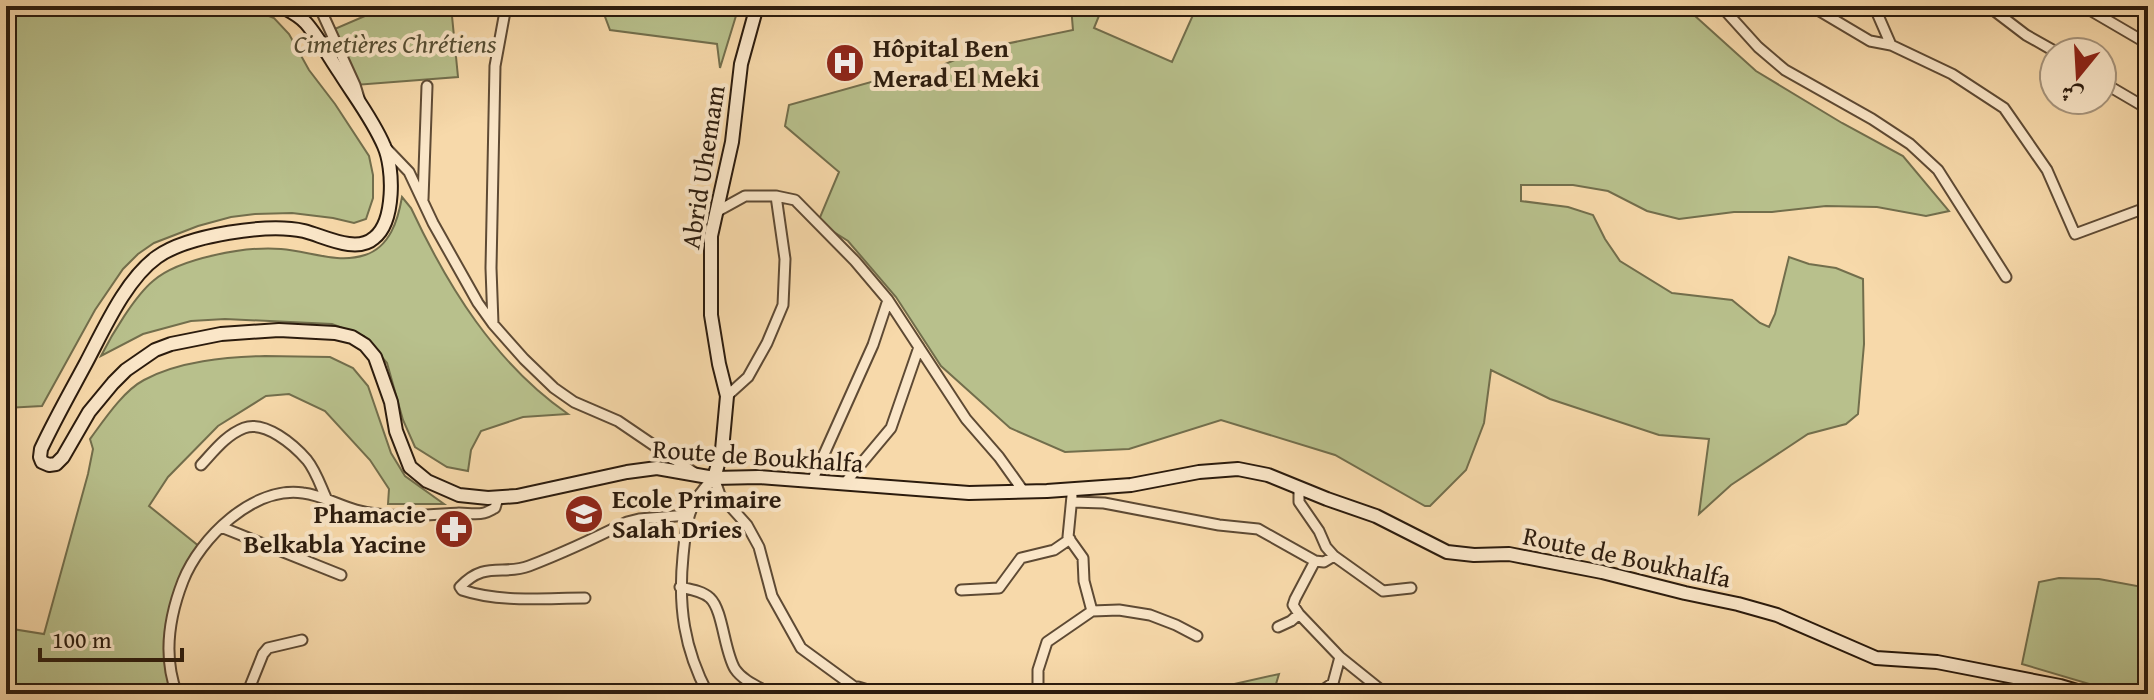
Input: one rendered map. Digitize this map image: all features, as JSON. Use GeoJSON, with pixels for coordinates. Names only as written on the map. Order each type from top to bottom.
{"type":"FeatureCollection","features":[{"type":"Feature","properties":{"kind":"main road","name":"Route de Boukhalfa"},"geometry":{"type":"LineString","coordinates":[[281,6],[305,22],[385,148],[391,172],[388,211],[376,237],[365,243],[352,244],[303,231],[269,229],[232,232],[198,240],[157,257],[133,283],[96,343],[41,449],[42,462],[56,464],[68,450],[89,412],[113,383],[155,350],[186,340],[241,332],[279,330],[335,333],[352,337],[365,345],[375,357],[389,394],[396,431],[410,467],[427,481],[447,491],[474,498],[529,494],[640,470],[673,470],[714,478],[759,477],[969,493],[1024,492],[1072,496],[1199,472],[1227,469],[1253,471],[1376,516],[1447,552],[1509,554],[1602,572],[1777,615],[1876,658],[1937,662],[2087,694]]}},
{"type":"Feature","properties":{"kind":"main road","name":"Abrid Uhemam"},"geometry":{"type":"LineString","coordinates":[[714,478],[722,450],[727,396],[711,315],[711,236],[732,142],[741,64],[757,6]]}},
{"type":"Feature","properties":{"kind":"street"},"geometry":{"type":"LineString","coordinates":[[319,6],[355,85],[361,106]]}},
{"type":"Feature","properties":{"kind":"street"},"geometry":{"type":"LineString","coordinates":[[493,324],[491,268],[495,66],[506,6]]}},
{"type":"Feature","properties":{"kind":"street"},"geometry":{"type":"LineString","coordinates":[[1721,6],[1758,47],[1785,70],[1872,119],[1910,144],[1938,170],[2006,277]]}},
{"type":"Feature","properties":{"kind":"street"},"geometry":{"type":"LineString","coordinates":[[1811,6],[1870,41],[1891,45],[1952,74],[2004,108],[2047,170],[2075,234],[2148,207]]}},
{"type":"Feature","properties":{"kind":"street"},"geometry":{"type":"LineString","coordinates":[[1874,6],[1891,45]]}},
{"type":"Feature","properties":{"kind":"street"},"geometry":{"type":"LineString","coordinates":[[1988,6],[2038,42]]}},
{"type":"Feature","properties":{"kind":"street"},"geometry":{"type":"LineString","coordinates":[[2083,6],[2148,44]]}},
{"type":"Feature","properties":{"kind":"street"},"geometry":{"type":"LineString","coordinates":[[423,202],[427,86]]}},
{"type":"Feature","properties":{"kind":"street"},"geometry":{"type":"LineString","coordinates":[[2118,91],[2148,109]]}},
{"type":"Feature","properties":{"kind":"street"},"geometry":{"type":"LineString","coordinates":[[385,148],[409,172],[466,282],[493,324],[524,359],[554,388],[574,402],[618,421],[699,476]]}},
{"type":"Feature","properties":{"kind":"street"},"geometry":{"type":"LineString","coordinates":[[716,212],[745,196],[776,196],[795,200],[888,300],[966,419],[1024,492]]}},
{"type":"Feature","properties":{"kind":"street"},"geometry":{"type":"LineString","coordinates":[[727,396],[748,377],[783,305],[785,259],[776,196]]}},
{"type":"Feature","properties":{"kind":"street"},"geometry":{"type":"LineString","coordinates":[[812,481],[873,345],[888,300]]}},
{"type":"Feature","properties":{"kind":"street"},"geometry":{"type":"LineString","coordinates":[[845,483],[891,428],[919,347]]}},
{"type":"Feature","properties":{"kind":"street"},"geometry":{"type":"LineString","coordinates":[[201,465],[225,440],[245,427],[259,426],[274,432],[308,462],[327,500]]}},
{"type":"Feature","properties":{"kind":"street"},"geometry":{"type":"LineString","coordinates":[[708,694],[694,666],[685,634],[680,587],[688,515],[696,498],[714,478],[720,495],[747,525],[759,547],[772,596],[801,648],[864,694]]}},
{"type":"Feature","properties":{"kind":"street"},"geometry":{"type":"LineString","coordinates":[[1299,487],[1299,502],[1334,556],[1383,591],[1411,588]]}},
{"type":"Feature","properties":{"kind":"street"},"geometry":{"type":"LineString","coordinates":[[177,694],[169,664],[169,632],[177,595],[200,547],[239,511],[285,493],[304,493],[358,510],[430,516],[484,513],[495,508],[498,498]]}},
{"type":"Feature","properties":{"kind":"street"},"geometry":{"type":"LineString","coordinates":[[1092,611],[1084,581],[1083,558],[1068,537],[1072,496],[1219,525],[1258,529],[1315,561],[1324,562],[1334,556]]}},
{"type":"Feature","properties":{"kind":"street"},"geometry":{"type":"LineString","coordinates":[[585,598],[478,595],[460,587],[478,573],[525,568],[627,522],[688,515]]}},
{"type":"Feature","properties":{"kind":"street"},"geometry":{"type":"LineString","coordinates":[[221,527],[341,575]]}},
{"type":"Feature","properties":{"kind":"street"},"geometry":{"type":"LineString","coordinates":[[961,590],[999,588],[1021,558],[1054,550],[1070,539]]}},
{"type":"Feature","properties":{"kind":"street"},"geometry":{"type":"LineString","coordinates":[[1315,561],[1293,605],[1340,657],[1386,694]]}},
{"type":"Feature","properties":{"kind":"street"},"geometry":{"type":"LineString","coordinates":[[680,587],[710,598],[735,668],[745,679],[771,694]]}},
{"type":"Feature","properties":{"kind":"street"},"geometry":{"type":"LineString","coordinates":[[1038,694],[1038,670],[1047,642],[1092,611],[1119,610],[1150,615],[1197,636]]}},
{"type":"Feature","properties":{"kind":"street"},"geometry":{"type":"LineString","coordinates":[[1278,627],[1299,614]]}},
{"type":"Feature","properties":{"kind":"street"},"geometry":{"type":"LineString","coordinates":[[247,694],[256,667],[268,648],[302,640]]}},
{"type":"Feature","properties":{"kind":"street"},"geometry":{"type":"LineString","coordinates":[[1321,694],[1333,683],[1340,657]]}},
{"type":"Feature","properties":{"kind":"street"},"geometry":{"type":"LineString","coordinates":[[851,685],[881,694]]}},
{"type":"Feature","properties":{"kind":"green space"},"geometry":{"type":"Polygon","coordinates":[[[6,6],[243,6],[274,18],[289,34],[309,70],[369,156],[373,198],[366,219],[354,223],[292,213],[255,214],[198,226],[154,243],[123,269],[95,310],[42,406],[6,408],[6,6]]]}},
{"type":"Feature","properties":{"kind":"green space","name":"Cimetières Chrétiens"},"geometry":{"type":"Polygon","coordinates":[[[388,6],[451,6],[458,77],[355,85],[330,31],[388,6]]]}},
{"type":"Feature","properties":{"kind":"green space"},"geometry":{"type":"Polygon","coordinates":[[[601,6],[739,6],[720,68],[717,44],[610,30],[601,6]]]}},
{"type":"Feature","properties":{"kind":"green space"},"geometry":{"type":"Polygon","coordinates":[[[1071,6],[1103,6],[1094,28],[1172,62],[1197,6],[1684,6],[1756,71],[1903,156],[1949,211],[1926,216],[1877,207],[1826,206],[1679,219],[1647,211],[1608,191],[1573,185],[1521,185],[1521,201],[1568,207],[1593,215],[1620,261],[1672,293],[1732,300],[1769,327],[1789,257],[1836,268],[1863,279],[1864,344],[1858,414],[1846,424],[1808,434],[1731,485],[1699,514],[1709,439],[1659,435],[1550,399],[1491,370],[1484,423],[1466,470],[1430,506],[1335,455],[1221,420],[1129,449],[1065,452],[1010,428],[941,366],[896,297],[848,241],[818,222],[839,172],[785,126],[789,105],[903,73],[924,84],[934,81],[945,64],[981,49],[1073,30],[1071,6]]]}},
{"type":"Feature","properties":{"kind":"green space"},"geometry":{"type":"Polygon","coordinates":[[[402,197],[476,322],[518,371],[568,414],[523,417],[481,431],[471,450],[468,471],[447,467],[415,447],[403,420],[387,363],[364,336],[332,324],[225,319],[191,321],[143,334],[101,356],[139,296],[165,273],[214,255],[250,250],[281,249],[344,258],[365,255],[387,239],[402,197]]]}},
{"type":"Feature","properties":{"kind":"green space"},"geometry":{"type":"Polygon","coordinates":[[[265,356],[330,357],[353,368],[368,386],[391,453],[405,476],[444,504],[388,504],[389,489],[370,460],[325,411],[289,394],[266,396],[218,426],[168,477],[149,506],[200,547],[187,569],[169,632],[177,694],[6,694],[6,628],[44,634],[88,474],[93,449],[90,439],[121,398],[144,380],[172,368],[203,361],[265,356]]]}},
{"type":"Feature","properties":{"kind":"green space"},"geometry":{"type":"Polygon","coordinates":[[[2059,578],[2099,579],[2148,588],[2148,694],[2123,694],[2022,664],[2039,582],[2059,578]]]}},
{"type":"Feature","properties":{"kind":"green space"},"geometry":{"type":"Polygon","coordinates":[[[1279,674],[1273,694],[1206,694],[1221,687],[1279,674]]]}},
{"type":"Feature","properties":{"kind":"place","name":"Hôpital Ben Merad El Meki"},"geometry":{"type":"Point","coordinates":[845,63]}},
{"type":"Feature","properties":{"kind":"place","name":"Ecole Primaire Salah Dries"},"geometry":{"type":"Point","coordinates":[584,514]}},
{"type":"Feature","properties":{"kind":"place","name":"Phamacie Belkabla Yacine"},"geometry":{"type":"Point","coordinates":[454,529]}}]}
